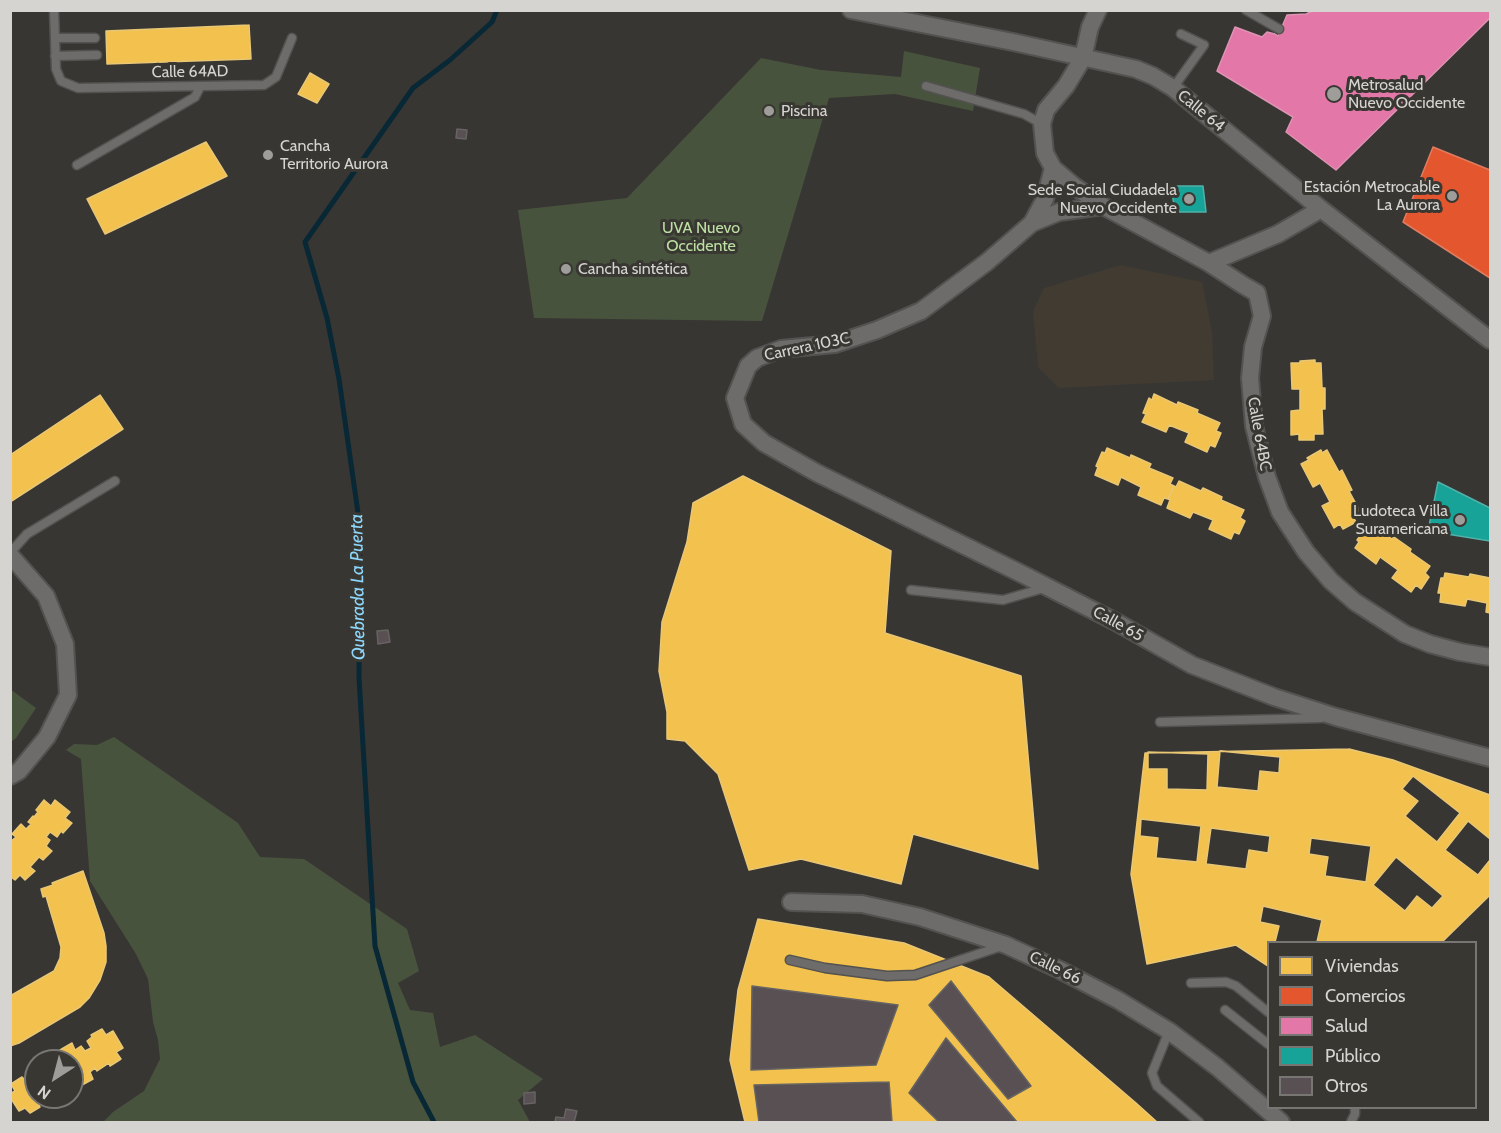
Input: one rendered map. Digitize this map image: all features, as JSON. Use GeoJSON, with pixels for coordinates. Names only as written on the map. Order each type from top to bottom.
{"type":"FeatureCollection","features":[{"type":"Feature","properties":{"kind":"street","name":"Calle 64"},"geometry":{"type":"LineString","coordinates":[[851,10],[1013,42],[1136,69],[1153,76],[1173,88],[1321,209],[1491,340]]}},
{"type":"Feature","properties":{"kind":"street"},"geometry":{"type":"LineString","coordinates":[[1032,223],[1045,199],[1053,168],[1045,153],[1042,124],[1046,110],[1066,86],[1083,58],[1090,27],[1098,10]]}},
{"type":"Feature","properties":{"kind":"street","name":"Calle 64BC"},"geometry":{"type":"LineString","coordinates":[[1053,168],[1103,206],[1209,263],[1257,293],[1262,316],[1253,347],[1250,378],[1254,426],[1267,477],[1280,512],[1306,552],[1355,602],[1405,634],[1430,644],[1491,657]]}},
{"type":"Feature","properties":{"kind":"street"},"geometry":{"type":"LineString","coordinates":[[1032,223],[1059,212],[1103,206]]}},
{"type":"Feature","properties":{"kind":"street"},"geometry":{"type":"LineString","coordinates":[[1209,263],[1278,234],[1321,209]]}},
{"type":"Feature","properties":{"kind":"street","name":"Carrera 103C"},"geometry":{"type":"LineString","coordinates":[[764,443],[742,424],[735,398],[748,366],[757,358],[781,349],[835,344],[877,330],[921,311],[987,262],[1032,223]]}},
{"type":"Feature","properties":{"kind":"street","name":"Calle 65"},"geometry":{"type":"LineString","coordinates":[[764,443],[817,473],[1116,622],[1192,665],[1274,697],[1336,717],[1491,758]]}},
{"type":"Feature","properties":{"kind":"street"},"geometry":{"type":"LineString","coordinates":[[10,554],[46,596],[65,644],[68,695],[47,737],[19,771],[10,776]]}},
{"type":"Feature","properties":{"kind":"street","name":"Calle 66"},"geometry":{"type":"LineString","coordinates":[[791,902],[862,904],[920,917],[1006,945],[1118,1000],[1169,1031],[1217,1066],[1281,1122]]}},
{"type":"Feature","properties":{"kind":"lane"},"geometry":{"type":"LineString","coordinates":[[54,10],[55,56],[97,55]]}},
{"type":"Feature","properties":{"kind":"lane"},"geometry":{"type":"LineString","coordinates":[[1246,10],[1279,29]]}},
{"type":"Feature","properties":{"kind":"lane"},"geometry":{"type":"LineString","coordinates":[[1173,88],[1204,45],[1181,34]]}},
{"type":"Feature","properties":{"kind":"lane"},"geometry":{"type":"LineString","coordinates":[[55,38],[95,38]]}},
{"type":"Feature","properties":{"kind":"lane","name":"Calle 64AD"},"geometry":{"type":"LineString","coordinates":[[55,56],[56,69],[61,81],[78,88],[264,85],[276,77],[292,38]]}},
{"type":"Feature","properties":{"kind":"lane"},"geometry":{"type":"LineString","coordinates":[[926,86],[1024,114],[1042,124]]}},
{"type":"Feature","properties":{"kind":"lane"},"geometry":{"type":"LineString","coordinates":[[77,165],[195,97],[200,87]]}},
{"type":"Feature","properties":{"kind":"lane"},"geometry":{"type":"LineString","coordinates":[[10,554],[27,534],[115,482]]}},
{"type":"Feature","properties":{"kind":"lane"},"geometry":{"type":"LineString","coordinates":[[911,590],[1003,600],[1047,587]]}},
{"type":"Feature","properties":{"kind":"lane"},"geometry":{"type":"LineString","coordinates":[[1160,722],[1336,717]]}},
{"type":"Feature","properties":{"kind":"lane"},"geometry":{"type":"LineString","coordinates":[[790,960],[825,968],[887,976],[915,975],[1006,945]]}},
{"type":"Feature","properties":{"kind":"lane"},"geometry":{"type":"LineString","coordinates":[[1191,983],[1226,981],[1267,1010]]}},
{"type":"Feature","properties":{"kind":"lane"},"geometry":{"type":"LineString","coordinates":[[1225,1010],[1267,1042]]}},
{"type":"Feature","properties":{"kind":"lane"},"geometry":{"type":"LineString","coordinates":[[1169,1031],[1152,1073],[1157,1086],[1199,1122]]}},
{"type":"Feature","properties":{"kind":"shaded area"},"geometry":{"type":"Polygon","coordinates":[[[1120,265],[1202,282],[1212,332],[1214,380],[1059,388],[1038,367],[1033,311],[1044,288],[1120,265]]]}},
{"type":"Feature","properties":{"kind":"green space","name":"UVA Nuevo Occidente"},"geometry":{"type":"Polygon","coordinates":[[[904,51],[980,68],[973,111],[895,94],[829,98],[762,321],[534,318],[518,210],[627,198],[761,58],[821,70],[901,77],[904,51]]]}},
{"type":"Feature","properties":{"kind":"green space"},"geometry":{"type":"Polygon","coordinates":[[[10,689],[36,708],[11,742],[10,689]]]}},
{"type":"Feature","properties":{"kind":"green space"},"geometry":{"type":"Polygon","coordinates":[[[114,737],[238,823],[260,857],[304,859],[407,929],[419,971],[398,983],[410,1010],[433,1013],[440,1047],[475,1035],[543,1079],[518,1100],[530,1122],[103,1122],[113,1112],[144,1091],[160,1059],[148,979],[136,954],[90,881],[81,759],[66,750],[74,744],[97,745],[114,737]]]}},
{"type":"Feature","properties":{"kind":"building: Viviendas"},"geometry":{"type":"Polygon","coordinates":[[[249,25],[251,59],[107,64],[106,31],[249,25]]]}},
{"type":"Feature","properties":{"kind":"building: Viviendas"},"geometry":{"type":"Polygon","coordinates":[[[310,73],[329,84],[317,103],[298,94],[310,73]]]}},
{"type":"Feature","properties":{"kind":"building: Viviendas"},"geometry":{"type":"Polygon","coordinates":[[[206,142],[227,176],[105,234],[87,199],[206,142]]]}},
{"type":"Feature","properties":{"kind":"building: Viviendas"},"geometry":{"type":"Polygon","coordinates":[[[1315,360],[1315,363],[1321,363],[1322,388],[1325,388],[1325,409],[1322,409],[1323,434],[1314,434],[1314,440],[1299,440],[1299,434],[1291,435],[1291,411],[1300,410],[1300,389],[1292,389],[1291,363],[1315,360]]]}},
{"type":"Feature","properties":{"kind":"building: Viviendas"},"geometry":{"type":"Polygon","coordinates":[[[1154,394],[1177,405],[1178,402],[1198,410],[1197,413],[1220,423],[1216,431],[1221,433],[1215,447],[1210,445],[1207,452],[1185,442],[1189,433],[1169,425],[1166,432],[1142,422],[1149,398],[1152,400],[1154,394]]]}},
{"type":"Feature","properties":{"kind":"building: Viviendas"},"geometry":{"type":"Polygon","coordinates":[[[100,395],[123,429],[10,502],[10,455],[100,395]]]}},
{"type":"Feature","properties":{"kind":"building: Viviendas"},"geometry":{"type":"Polygon","coordinates":[[[1107,448],[1151,464],[1149,468],[1173,478],[1170,484],[1174,486],[1168,499],[1164,498],[1161,505],[1138,495],[1141,487],[1121,477],[1118,485],[1095,475],[1102,452],[1105,453],[1107,448]]]}},
{"type":"Feature","properties":{"kind":"building: Viviendas"},"geometry":{"type":"Polygon","coordinates":[[[1321,450],[1322,453],[1327,450],[1339,472],[1342,470],[1352,490],[1349,491],[1361,513],[1353,517],[1356,522],[1343,529],[1340,524],[1334,528],[1322,506],[1330,502],[1320,483],[1313,487],[1301,464],[1321,450]]]}},
{"type":"Feature","properties":{"kind":"building: Viviendas"},"geometry":{"type":"Polygon","coordinates":[[[743,476],[891,551],[885,633],[1021,676],[1038,869],[913,834],[901,884],[801,859],[749,870],[718,774],[685,741],[667,739],[667,712],[659,671],[662,622],[687,542],[693,503],[743,476]]]}},
{"type":"Feature","properties":{"kind":"building: Viviendas"},"geometry":{"type":"Polygon","coordinates":[[[1179,481],[1201,491],[1203,488],[1222,497],[1221,500],[1244,510],[1240,518],[1245,521],[1239,534],[1234,532],[1231,539],[1209,529],[1213,520],[1193,512],[1190,518],[1167,508],[1170,500],[1168,499],[1179,481]]]}},
{"type":"Feature","properties":{"kind":"building: Viviendas"},"geometry":{"type":"Polygon","coordinates":[[[1372,524],[1392,539],[1394,537],[1411,549],[1410,552],[1430,566],[1425,573],[1429,577],[1421,589],[1416,585],[1411,592],[1392,578],[1398,570],[1380,557],[1376,564],[1355,548],[1359,542],[1357,540],[1372,524]]]}},
{"type":"Feature","properties":{"kind":"building: Viviendas"},"geometry":{"type":"Polygon","coordinates":[[[1445,573],[1490,578],[1490,613],[1486,612],[1487,603],[1467,599],[1465,606],[1440,602],[1441,593],[1438,593],[1441,578],[1444,578],[1445,573]]]}},
{"type":"Feature","properties":{"kind":"building: Viviendas"},"geometry":{"type":"Polygon","coordinates":[[[1349,749],[1393,760],[1490,795],[1490,895],[1443,941],[1267,941],[1267,965],[1236,945],[1147,964],[1131,874],[1145,753],[1349,749]]]}},
{"type":"Feature","properties":{"kind":"building: Viviendas"},"geometry":{"type":"Polygon","coordinates":[[[1220,751],[1280,757],[1279,773],[1260,771],[1258,791],[1217,787],[1220,751]]]}},
{"type":"Feature","properties":{"kind":"building: Viviendas"},"geometry":{"type":"Polygon","coordinates":[[[1148,752],[1208,754],[1207,790],[1167,789],[1167,769],[1148,769],[1148,752]]]}},
{"type":"Feature","properties":{"kind":"building: Viviendas"},"geometry":{"type":"Polygon","coordinates":[[[1413,776],[1460,813],[1437,842],[1405,816],[1418,801],[1402,789],[1413,776]]]}},
{"type":"Feature","properties":{"kind":"building: Viviendas"},"geometry":{"type":"Polygon","coordinates":[[[44,800],[51,806],[55,800],[70,812],[65,818],[72,823],[57,837],[50,832],[46,837],[50,840],[46,846],[52,851],[43,860],[39,857],[30,867],[35,871],[25,880],[20,875],[15,880],[10,878],[10,842],[16,837],[12,834],[21,824],[26,829],[31,824],[28,822],[38,812],[36,810],[44,800]]]}},
{"type":"Feature","properties":{"kind":"building: Viviendas"},"geometry":{"type":"Polygon","coordinates":[[[1141,819],[1201,826],[1197,862],[1156,858],[1158,838],[1140,836],[1141,819]]]}},
{"type":"Feature","properties":{"kind":"building: Viviendas"},"geometry":{"type":"Polygon","coordinates":[[[1468,821],[1490,839],[1490,860],[1478,875],[1445,850],[1468,821]]]}},
{"type":"Feature","properties":{"kind":"building: Viviendas"},"geometry":{"type":"Polygon","coordinates":[[[1211,828],[1270,836],[1268,853],[1249,850],[1246,869],[1206,864],[1211,828]]]}},
{"type":"Feature","properties":{"kind":"building: Viviendas"},"geometry":{"type":"Polygon","coordinates":[[[1311,838],[1371,846],[1366,882],[1325,876],[1328,857],[1309,854],[1311,838]]]}},
{"type":"Feature","properties":{"kind":"building: Viviendas"},"geometry":{"type":"Polygon","coordinates":[[[1396,857],[1443,896],[1432,908],[1417,896],[1405,911],[1373,885],[1396,857]]]}},
{"type":"Feature","properties":{"kind":"building: Viviendas"},"geometry":{"type":"Polygon","coordinates":[[[83,871],[104,933],[106,962],[100,980],[89,998],[80,1007],[10,1046],[10,996],[54,971],[60,958],[61,947],[46,896],[43,897],[41,889],[83,871]]]}},
{"type":"Feature","properties":{"kind":"building: Viviendas"},"geometry":{"type":"Polygon","coordinates":[[[1263,906],[1322,920],[1317,941],[1275,941],[1279,926],[1260,922],[1263,906]]]}},
{"type":"Feature","properties":{"kind":"building: Viviendas"},"geometry":{"type":"Polygon","coordinates":[[[758,919],[904,943],[989,977],[1157,1122],[745,1122],[730,1060],[738,990],[758,919]]]}},
{"type":"Feature","properties":{"kind":"building: Viviendas"},"geometry":{"type":"Polygon","coordinates":[[[102,1029],[106,1035],[113,1031],[123,1048],[116,1052],[121,1059],[97,1071],[95,1068],[90,1072],[93,1079],[84,1084],[84,1050],[91,1048],[87,1041],[92,1037],[91,1035],[102,1029]]]}},
{"type":"Feature","properties":{"kind":"building: Viviendas"},"geometry":{"type":"Polygon","coordinates":[[[72,1043],[75,1049],[62,1049],[72,1043]]]}},
{"type":"Feature","properties":{"kind":"building: Viviendas"},"geometry":{"type":"Polygon","coordinates":[[[22,1077],[24,1079],[24,1108],[19,1111],[10,1094],[15,1091],[11,1084],[22,1077]]]}},
{"type":"Feature","properties":{"kind":"building: Comercios","name":"Estación Metrocable La Aurora"},"geometry":{"type":"Polygon","coordinates":[[[1433,147],[1490,170],[1490,278],[1403,222],[1433,147]]]}},
{"type":"Feature","properties":{"kind":"building: Salud","name":"Metrosalud Nuevo Occidente"},"geometry":{"type":"Polygon","coordinates":[[[1315,10],[1490,10],[1490,18],[1336,170],[1286,132],[1293,117],[1217,71],[1235,27],[1262,37],[1267,32],[1278,36],[1287,15],[1306,14],[1315,10]]]}},
{"type":"Feature","properties":{"kind":"building: Público","name":"Sede Social Ciudadela Nuevo Occidente"},"geometry":{"type":"Polygon","coordinates":[[[1171,186],[1203,186],[1206,212],[1175,212],[1171,186]]]}},
{"type":"Feature","properties":{"kind":"building: Público","name":"Ludoteca Villa Suramericana"},"geometry":{"type":"Polygon","coordinates":[[[1438,482],[1490,508],[1490,541],[1428,531],[1438,482]]]}},
{"type":"Feature","properties":{"kind":"building: Otros"},"geometry":{"type":"Polygon","coordinates":[[[457,129],[467,130],[466,139],[456,138],[457,129]]]}},
{"type":"Feature","properties":{"kind":"building: Otros"},"geometry":{"type":"Polygon","coordinates":[[[388,630],[390,642],[378,644],[377,631],[388,630]]]}},
{"type":"Feature","properties":{"kind":"building: Otros"},"geometry":{"type":"Polygon","coordinates":[[[951,981],[1031,1086],[1008,1099],[929,1005],[951,981]]]}},
{"type":"Feature","properties":{"kind":"building: Otros"},"geometry":{"type":"Polygon","coordinates":[[[752,986],[898,1005],[876,1065],[751,1070],[752,986]]]}},
{"type":"Feature","properties":{"kind":"building: Otros"},"geometry":{"type":"Polygon","coordinates":[[[946,1038],[1017,1122],[939,1122],[909,1093],[946,1038]]]}},
{"type":"Feature","properties":{"kind":"building: Otros"},"geometry":{"type":"Polygon","coordinates":[[[889,1082],[892,1122],[759,1122],[754,1085],[889,1082]]]}},
{"type":"Feature","properties":{"kind":"building: Otros"},"geometry":{"type":"Polygon","coordinates":[[[535,1092],[535,1103],[524,1104],[524,1093],[535,1092]]]}},
{"type":"Feature","properties":{"kind":"building: Otros"},"geometry":{"type":"Polygon","coordinates":[[[566,1109],[577,1111],[574,1122],[555,1122],[556,1117],[564,1118],[566,1109]]]}},
{"type":"Feature","properties":{"kind":"waterway","name":"Quebrada La Puerta"},"geometry":{"type":"LineString","coordinates":[[434,1122],[413,1082],[375,946],[359,678],[360,527],[339,379],[327,318],[305,242],[413,88],[450,60],[492,22],[497,10]]}},
{"type":"Feature","properties":{"kind":"place","name":"Metrosalud Nuevo Occidente"},"geometry":{"type":"Point","coordinates":[1334,94]}},
{"type":"Feature","properties":{"kind":"place","name":"Piscina"},"geometry":{"type":"Point","coordinates":[769,111]}},
{"type":"Feature","properties":{"kind":"place","name":"Cancha Territorio Aurora"},"geometry":{"type":"Point","coordinates":[268,155]}},
{"type":"Feature","properties":{"kind":"place","name":"Estación Metrocable La Aurora"},"geometry":{"type":"Point","coordinates":[1452,196]}},
{"type":"Feature","properties":{"kind":"place","name":"Sede Social Ciudadela Nuevo Occidente"},"geometry":{"type":"Point","coordinates":[1189,199]}},
{"type":"Feature","properties":{"kind":"place","name":"Cancha sintética"},"geometry":{"type":"Point","coordinates":[566,269]}},
{"type":"Feature","properties":{"kind":"place","name":"Ludoteca Villa Suramericana"},"geometry":{"type":"Point","coordinates":[1460,520]}}]}
